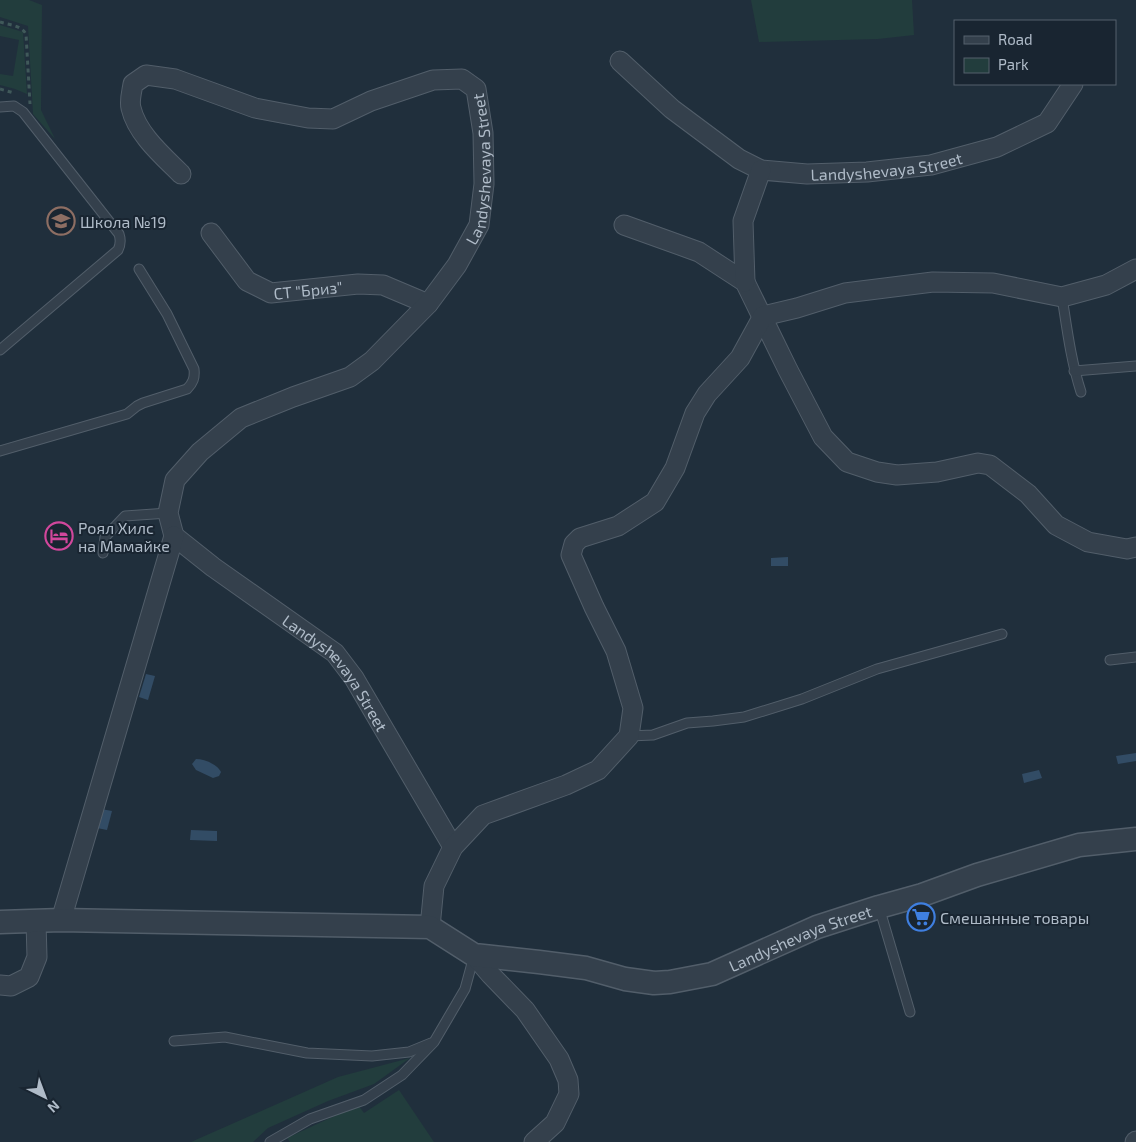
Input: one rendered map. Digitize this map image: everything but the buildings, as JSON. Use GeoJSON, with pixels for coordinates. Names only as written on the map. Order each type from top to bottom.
{"type":"FeatureCollection","features":[{"type":"Feature","properties":{"kind":"street","name":"Landyshevaya Street"},"geometry":{"type":"LineString","coordinates":[[620,61],[672,109],[739,159],[761,170],[807,174],[876,171],[931,165],[997,147],[1047,124],[1072,85]]}},
{"type":"Feature","properties":{"kind":"street","name":"Landyshevaya Street"},"geometry":{"type":"LineString","coordinates":[[181,174],[158,152],[138,126],[130,106],[133,84],[146,75],[176,80],[255,108],[308,118],[324,119],[333,119],[371,101],[433,80],[462,79],[476,89],[483,133],[484,184],[479,225],[457,265],[428,304],[372,361],[350,377],[241,418],[200,452],[175,480],[168,513],[174,536],[212,567],[335,653],[354,678],[453,848]]}},
{"type":"Feature","properties":{"kind":"street"},"geometry":{"type":"LineString","coordinates":[[761,170],[743,220],[745,282],[788,370],[824,437],[848,462],[877,472],[897,475],[937,472],[978,463],[990,465],[1028,494],[1056,525],[1088,542],[1127,549],[1136,547]]}},
{"type":"Feature","properties":{"kind":"street"},"geometry":{"type":"LineString","coordinates":[[624,225],[699,252],[745,282]]}},
{"type":"Feature","properties":{"kind":"street","name":"СТ \"Бриз\""},"geometry":{"type":"LineString","coordinates":[[211,233],[247,281],[271,293],[358,284],[383,285],[428,304]]}},
{"type":"Feature","properties":{"kind":"street"},"geometry":{"type":"LineString","coordinates":[[0,922],[61,920],[430,927],[434,886],[453,848],[483,815],[566,785],[598,770],[629,736],[633,708],[616,651],[571,555],[574,544],[580,538],[618,526],[655,502],[675,468],[695,413],[707,394],[740,358],[763,316],[845,293],[933,282],[993,283],[1062,297],[1106,285],[1136,269]]}},
{"type":"Feature","properties":{"kind":"street"},"geometry":{"type":"LineString","coordinates":[[61,920],[174,536]]}},
{"type":"Feature","properties":{"kind":"street","name":"Landyshevaya Street"},"geometry":{"type":"LineString","coordinates":[[474,956],[586,968],[625,979],[670,982],[712,974],[817,927],[879,907],[922,896],[977,875],[1080,846],[1131,836]]}},
{"type":"Feature","properties":{"kind":"street"},"geometry":{"type":"LineString","coordinates":[[0,985],[11,986],[29,977],[37,957],[36,922]]}},
{"type":"Feature","properties":{"kind":"street","name":"Landyshevaya Street"},"geometry":{"type":"LineString","coordinates":[[430,927],[474,956],[525,1010],[559,1059],[568,1080],[569,1094],[555,1123],[534,1142]]}},
{"type":"Feature","properties":{"kind":"lane"},"geometry":{"type":"LineString","coordinates":[[0,107],[14,106],[23,112],[121,239],[121,245],[118,250],[0,350]]}},
{"type":"Feature","properties":{"kind":"lane"},"geometry":{"type":"LineString","coordinates":[[0,451],[126,414],[143,403],[186,389],[191,385],[195,378],[194,369],[167,314],[140,269]]}},
{"type":"Feature","properties":{"kind":"lane"},"geometry":{"type":"LineString","coordinates":[[1062,297],[1074,371],[1081,392]]}},
{"type":"Feature","properties":{"kind":"lane"},"geometry":{"type":"LineString","coordinates":[[1074,371],[1136,366]]}},
{"type":"Feature","properties":{"kind":"lane"},"geometry":{"type":"LineString","coordinates":[[103,553],[105,537],[125,516],[168,513]]}},
{"type":"Feature","properties":{"kind":"lane"},"geometry":{"type":"LineString","coordinates":[[629,736],[653,735],[687,723],[744,717],[802,699],[877,669],[1002,634]]}},
{"type":"Feature","properties":{"kind":"lane"},"geometry":{"type":"LineString","coordinates":[[1110,660],[1136,657]]}},
{"type":"Feature","properties":{"kind":"lane"},"geometry":{"type":"LineString","coordinates":[[879,907],[910,1012]]}},
{"type":"Feature","properties":{"kind":"lane"},"geometry":{"type":"LineString","coordinates":[[270,1142],[310,1119],[364,1100],[402,1075],[434,1042],[465,989],[474,956]]}},
{"type":"Feature","properties":{"kind":"lane"},"geometry":{"type":"LineString","coordinates":[[174,1041],[225,1038],[307,1053],[372,1056],[409,1052],[434,1042]]}},
{"type":"Feature","properties":{"kind":"path"},"geometry":{"type":"LineString","coordinates":[[0,22],[20,27],[26,34],[31,122]]}},
{"type":"Feature","properties":{"kind":"green space"},"geometry":{"type":"Polygon","coordinates":[[[0,0],[29,0],[42,5],[41,110],[55,139],[33,114],[28,26],[0,17],[0,0]]]}},
{"type":"Feature","properties":{"kind":"green space"},"geometry":{"type":"Polygon","coordinates":[[[751,0],[912,0],[914,35],[878,39],[759,42],[751,0]]]}},
{"type":"Feature","properties":{"kind":"green space"},"geometry":{"type":"Polygon","coordinates":[[[0,25],[23,32],[27,94],[0,85],[0,74],[13,76],[19,40],[0,36],[0,25]]]}},
{"type":"Feature","properties":{"kind":"green space"},"geometry":{"type":"Polygon","coordinates":[[[410,1058],[374,1084],[328,1101],[268,1128],[253,1142],[191,1142],[338,1077],[410,1058]]]}},
{"type":"Feature","properties":{"kind":"green space"},"geometry":{"type":"Polygon","coordinates":[[[399,1090],[434,1142],[290,1142],[287,1138],[358,1105],[364,1113],[399,1090]]]}},
{"type":"Feature","properties":{"kind":"water"},"geometry":{"type":"Polygon","coordinates":[[[788,557],[788,566],[771,566],[771,558],[788,557]]]}},
{"type":"Feature","properties":{"kind":"water"},"geometry":{"type":"Polygon","coordinates":[[[146,674],[155,676],[148,700],[139,697],[146,674]]]}},
{"type":"Feature","properties":{"kind":"water"},"geometry":{"type":"Polygon","coordinates":[[[1136,753],[1136,761],[1118,764],[1116,756],[1136,753]]]}},
{"type":"Feature","properties":{"kind":"water"},"geometry":{"type":"Polygon","coordinates":[[[196,759],[213,764],[221,772],[219,776],[213,778],[196,770],[192,764],[196,759]]]}},
{"type":"Feature","properties":{"kind":"water"},"geometry":{"type":"Polygon","coordinates":[[[1039,770],[1042,778],[1024,783],[1022,774],[1039,770]]]}},
{"type":"Feature","properties":{"kind":"water"},"geometry":{"type":"Polygon","coordinates":[[[101,809],[112,811],[107,830],[97,828],[101,809]]]}},
{"type":"Feature","properties":{"kind":"water"},"geometry":{"type":"Polygon","coordinates":[[[191,830],[217,831],[217,841],[190,840],[191,830]]]}},
{"type":"Feature","properties":{"kind":"place","name":"Школа №19"},"geometry":{"type":"Point","coordinates":[61,221]}},
{"type":"Feature","properties":{"kind":"place","name":"Роял Хилс на Мамайке"},"geometry":{"type":"Point","coordinates":[59,536]}},
{"type":"Feature","properties":{"kind":"place","name":"Смешанные товары"},"geometry":{"type":"Point","coordinates":[921,917]}}]}
